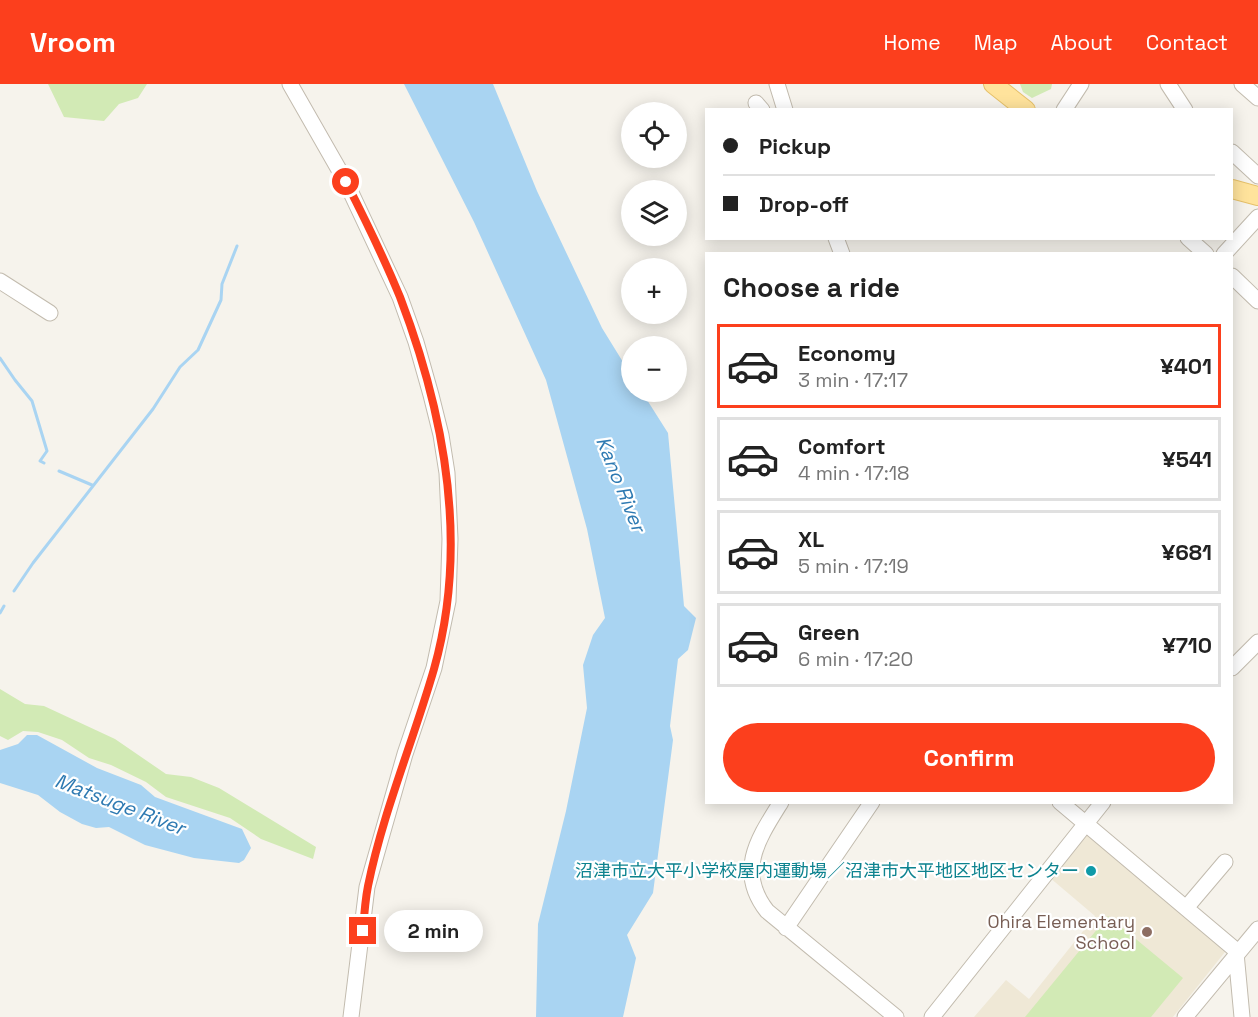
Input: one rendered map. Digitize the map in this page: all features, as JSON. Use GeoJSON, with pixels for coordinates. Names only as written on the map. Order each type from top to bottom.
{"type":"FeatureCollection","features":[{"type":"Feature","properties":{"kind":"main road"},"geometry":{"type":"LineString","coordinates":[[996,85],[1024,108]]}},
{"type":"Feature","properties":{"kind":"main road"},"geometry":{"type":"LineString","coordinates":[[1233,189],[1258,196]]}},
{"type":"Feature","properties":{"kind":"street"},"geometry":{"type":"LineString","coordinates":[[290,84],[346,182],[400,297],[431,395],[447,473],[450,539],[448,601],[434,668],[399,774],[368,887],[351,1017]]}},
{"type":"Feature","properties":{"kind":"street"},"geometry":{"type":"LineString","coordinates":[[777,84],[784,108]]}},
{"type":"Feature","properties":{"kind":"street"},"geometry":{"type":"LineString","coordinates":[[1065,108],[1080,84]]}},
{"type":"Feature","properties":{"kind":"street"},"geometry":{"type":"LineString","coordinates":[[1168,84],[1184,108]]}},
{"type":"Feature","properties":{"kind":"street"},"geometry":{"type":"LineString","coordinates":[[1242,84],[1258,98]]}},
{"type":"Feature","properties":{"kind":"street"},"geometry":{"type":"LineString","coordinates":[[1233,153],[1258,176]]}},
{"type":"Feature","properties":{"kind":"street"},"geometry":{"type":"LineString","coordinates":[[1226,252],[1258,217]]}},
{"type":"Feature","properties":{"kind":"street"},"geometry":{"type":"LineString","coordinates":[[1190,240],[1204,252]]}},
{"type":"Feature","properties":{"kind":"street"},"geometry":{"type":"LineString","coordinates":[[0,281],[50,313]]}},
{"type":"Feature","properties":{"kind":"street"},"geometry":{"type":"LineString","coordinates":[[1234,282],[1258,301]]}},
{"type":"Feature","properties":{"kind":"street"},"geometry":{"type":"LineString","coordinates":[[1233,667],[1258,642]]}},
{"type":"Feature","properties":{"kind":"street"},"geometry":{"type":"LineString","coordinates":[[780,804],[755,845],[752,868],[754,893],[767,911],[786,928],[896,1017]]}},
{"type":"Feature","properties":{"kind":"street"},"geometry":{"type":"LineString","coordinates":[[786,928],[871,804]]}},
{"type":"Feature","properties":{"kind":"street"},"geometry":{"type":"LineString","coordinates":[[1062,804],[1237,952],[1242,1017]]}},
{"type":"Feature","properties":{"kind":"street"},"geometry":{"type":"LineString","coordinates":[[932,1017],[1101,804]]}},
{"type":"Feature","properties":{"kind":"street"},"geometry":{"type":"LineString","coordinates":[[1186,908],[1225,862]]}},
{"type":"Feature","properties":{"kind":"street"},"geometry":{"type":"LineString","coordinates":[[1185,1017],[1258,928]]}},
{"type":"Feature","properties":{"kind":"shaded area","name":"Ohira Elementary School"},"geometry":{"type":"Polygon","coordinates":[[[1087,829],[1229,947],[1173,1017],[974,1017],[1006,980],[1029,999],[1095,916],[1049,877],[1087,829]]]}},
{"type":"Feature","properties":{"kind":"green space"},"geometry":{"type":"Polygon","coordinates":[[[48,84],[147,84],[138,98],[119,104],[104,121],[64,117],[48,84]]]}},
{"type":"Feature","properties":{"kind":"green space"},"geometry":{"type":"Polygon","coordinates":[[[1020,84],[1052,84],[1051,89],[1032,98],[1023,92],[1020,84]]]}},
{"type":"Feature","properties":{"kind":"green space"},"geometry":{"type":"Polygon","coordinates":[[[0,689],[25,704],[44,706],[115,739],[166,774],[191,777],[219,788],[316,847],[313,859],[261,839],[230,818],[166,797],[146,782],[111,765],[89,758],[62,740],[38,732],[23,731],[8,740],[0,736],[0,689]]]}},
{"type":"Feature","properties":{"kind":"green space"},"geometry":{"type":"Polygon","coordinates":[[[1108,916],[1183,978],[1151,1017],[1025,1017],[1108,916]]]}},
{"type":"Feature","properties":{"kind":"water","name":"Kano River"},"geometry":{"type":"Polygon","coordinates":[[[404,84],[493,84],[537,191],[602,328],[621,359],[621,402],[648,402],[668,433],[684,606],[696,618],[688,650],[678,659],[670,726],[673,740],[653,893],[627,935],[636,958],[623,1017],[536,1017],[538,924],[566,811],[587,708],[583,665],[593,635],[605,618],[587,529],[546,380],[474,222],[404,84]]]}},
{"type":"Feature","properties":{"kind":"water","name":"Matsuge River"},"geometry":{"type":"Polygon","coordinates":[[[27,735],[37,735],[97,768],[141,785],[155,797],[242,829],[251,848],[244,860],[239,863],[194,858],[145,845],[109,827],[96,828],[82,824],[60,812],[38,795],[0,783],[0,750],[18,744],[27,735]]]}},
{"type":"Feature","properties":{"kind":"waterway"},"geometry":{"type":"LineString","coordinates":[[14,591],[33,563],[153,409],[180,367],[198,350],[221,300],[222,284],[237,246]]}},
{"type":"Feature","properties":{"kind":"waterway"},"geometry":{"type":"LineString","coordinates":[[0,358],[32,401],[47,451],[40,461],[44,463]]}},
{"type":"Feature","properties":{"kind":"waterway"},"geometry":{"type":"LineString","coordinates":[[59,471],[92,485]]}},
{"type":"Feature","properties":{"kind":"waterway"},"geometry":{"type":"LineString","coordinates":[[0,613],[4,606]]}},
{"type":"Feature","properties":{"kind":"place","name":"沼津市立大平小学校屋内運動場／沼津市大平地区地区センター"},"geometry":{"type":"Point","coordinates":[1091,871]}},
{"type":"Feature","properties":{"kind":"place","name":"Ohira Elementary School"},"geometry":{"type":"Point","coordinates":[1147,932]}},
{"type":"Feature","properties":{"kind":"route"},"geometry":{"type":"LineString","coordinates":[[346,182],[400,297],[416,342],[441,435],[447,473],[450,539],[448,601],[434,668],[383,826],[368,887],[363,931]]}}]}
